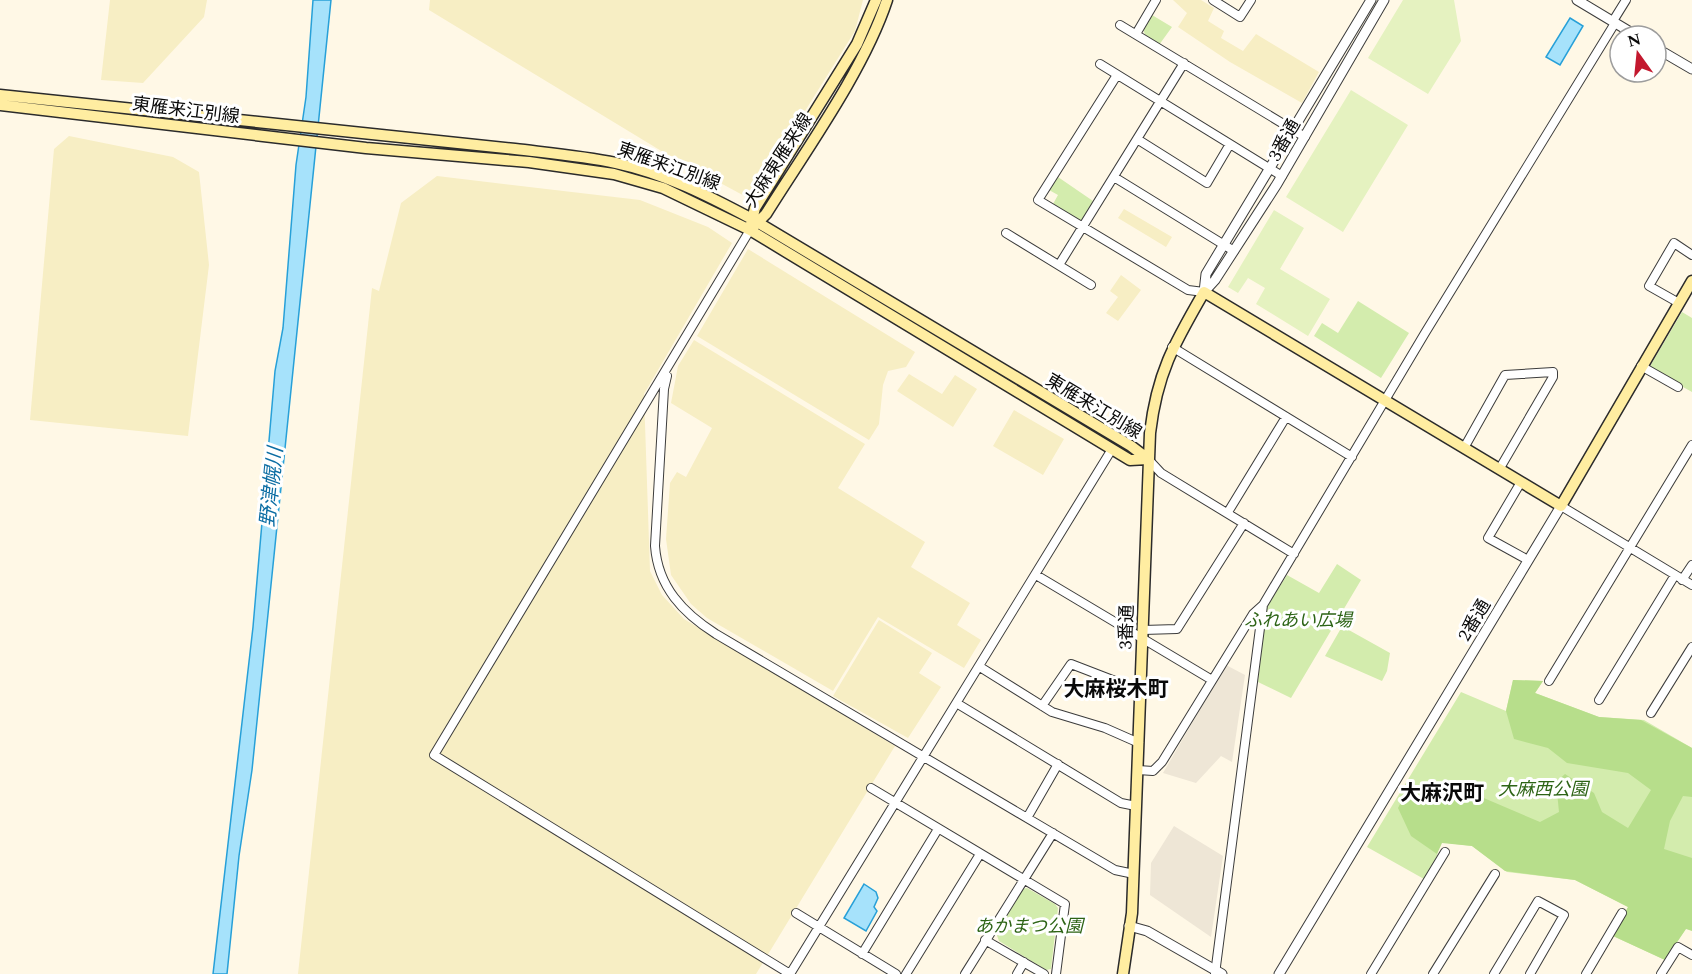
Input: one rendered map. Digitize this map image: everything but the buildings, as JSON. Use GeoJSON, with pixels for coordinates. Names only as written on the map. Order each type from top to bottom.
{"type":"FeatureCollection","features":[{"type":"Feature","properties":{"kind":"main road","name":"大麻東雁来線"},"geometry":{"type":"LineString","coordinates":[[750,230],[755,220],[755,208],[857,44],[876,0]]}},
{"type":"Feature","properties":{"kind":"main road","name":"大麻東雁来線"},"geometry":{"type":"LineString","coordinates":[[755,220],[766,214],[847,83],[876,29],[887,0]]}},
{"type":"Feature","properties":{"kind":"main road","name":"東雁来江別線"},"geometry":{"type":"LineString","coordinates":[[0,96],[355,132],[617,163],[694,189],[755,220],[1131,446],[1148,459]]}},
{"type":"Feature","properties":{"kind":"main road","name":"東雁来江別線"},"geometry":{"type":"LineString","coordinates":[[0,105],[354,146],[529,162],[614,174],[663,188],[750,230],[1130,460],[1148,459]]}},
{"type":"Feature","properties":{"kind":"main road","name":"2番通"},"geometry":{"type":"LineString","coordinates":[[1561,506],[1692,281]]}},
{"type":"Feature","properties":{"kind":"main road"},"geometry":{"type":"LineString","coordinates":[[1204,292],[1561,506]]}},
{"type":"Feature","properties":{"kind":"main road","name":"3番通"},"geometry":{"type":"LineString","coordinates":[[1123,974],[1134,874],[1148,459],[1155,396],[1172,347],[1204,292]]}},
{"type":"Feature","properties":{"kind":"street"},"geometry":{"type":"LineString","coordinates":[[1136,34],[1156,0]]}},
{"type":"Feature","properties":{"kind":"street"},"geometry":{"type":"LineString","coordinates":[[1213,0],[1240,17],[1251,0]]}},
{"type":"Feature","properties":{"kind":"street","name":"3番通"},"geometry":{"type":"LineString","coordinates":[[1204,292],[1206,274],[1371,0]]}},
{"type":"Feature","properties":{"kind":"street","name":"3番通"},"geometry":{"type":"LineString","coordinates":[[1204,292],[1234,251],[1282,176],[1384,0]]}},
{"type":"Feature","properties":{"kind":"street"},"geometry":{"type":"LineString","coordinates":[[1578,0],[1617,24]]}},
{"type":"Feature","properties":{"kind":"street"},"geometry":{"type":"LineString","coordinates":[[1138,770],[1153,771],[1162,762],[1253,614],[1263,605],[1626,0]]}},
{"type":"Feature","properties":{"kind":"street"},"geometry":{"type":"LineString","coordinates":[[1120,25],[1305,137]]}},
{"type":"Feature","properties":{"kind":"street"},"geometry":{"type":"LineString","coordinates":[[1668,55],[1692,69]]}},
{"type":"Feature","properties":{"kind":"street"},"geometry":{"type":"LineString","coordinates":[[1059,265],[1184,63]]}},
{"type":"Feature","properties":{"kind":"street"},"geometry":{"type":"LineString","coordinates":[[1100,64],[1282,176]]}},
{"type":"Feature","properties":{"kind":"street"},"geometry":{"type":"LineString","coordinates":[[1117,75],[1038,200],[1188,290],[1204,292]]}},
{"type":"Feature","properties":{"kind":"street"},"geometry":{"type":"LineString","coordinates":[[1137,139],[1207,183],[1230,144]]}},
{"type":"Feature","properties":{"kind":"street"},"geometry":{"type":"LineString","coordinates":[[1114,177],[1234,251]]}},
{"type":"Feature","properties":{"kind":"street"},"geometry":{"type":"LineString","coordinates":[[750,230],[434,755],[790,974],[923,756],[958,704],[1112,449]]}},
{"type":"Feature","properties":{"kind":"street"},"geometry":{"type":"LineString","coordinates":[[1006,233],[1091,285]]}},
{"type":"Feature","properties":{"kind":"street"},"geometry":{"type":"LineString","coordinates":[[1679,303],[1649,286],[1674,243],[1692,255]]}},
{"type":"Feature","properties":{"kind":"street"},"geometry":{"type":"LineString","coordinates":[[1172,347],[1352,457]]}},
{"type":"Feature","properties":{"kind":"street"},"geometry":{"type":"LineString","coordinates":[[673,361],[664,389],[655,546],[660,572],[669,591],[682,609],[698,623],[1115,870],[1134,874]]}},
{"type":"Feature","properties":{"kind":"street"},"geometry":{"type":"LineString","coordinates":[[1641,366],[1678,387]]}},
{"type":"Feature","properties":{"kind":"street"},"geometry":{"type":"LineString","coordinates":[[1464,448],[1505,375],[1553,372],[1553,377],[1500,468]]}},
{"type":"Feature","properties":{"kind":"street"},"geometry":{"type":"LineString","coordinates":[[1228,512],[1286,417]]}},
{"type":"Feature","properties":{"kind":"street"},"geometry":{"type":"LineString","coordinates":[[1549,681],[1692,445]]}},
{"type":"Feature","properties":{"kind":"street"},"geometry":{"type":"LineString","coordinates":[[1148,459],[1161,473],[1294,554]]}},
{"type":"Feature","properties":{"kind":"street"},"geometry":{"type":"LineString","coordinates":[[1521,482],[1488,538],[1528,560]]}},
{"type":"Feature","properties":{"kind":"street"},"geometry":{"type":"LineString","coordinates":[[1561,506],[1692,585]]}},
{"type":"Feature","properties":{"kind":"street","name":"2番通"},"geometry":{"type":"LineString","coordinates":[[1279,974],[1561,506]]}},
{"type":"Feature","properties":{"kind":"street"},"geometry":{"type":"LineString","coordinates":[[1143,635],[1177,629],[1244,523]]}},
{"type":"Feature","properties":{"kind":"street"},"geometry":{"type":"LineString","coordinates":[[1683,580],[1692,565]]}},
{"type":"Feature","properties":{"kind":"street"},"geometry":{"type":"LineString","coordinates":[[1036,575],[1143,635],[1212,680]]}},
{"type":"Feature","properties":{"kind":"street"},"geometry":{"type":"LineString","coordinates":[[1599,700],[1675,575]]}},
{"type":"Feature","properties":{"kind":"street"},"geometry":{"type":"LineString","coordinates":[[1129,927],[1147,931],[1217,973],[1263,605]]}},
{"type":"Feature","properties":{"kind":"street"},"geometry":{"type":"LineString","coordinates":[[1651,713],[1692,646]]}},
{"type":"Feature","properties":{"kind":"street"},"geometry":{"type":"LineString","coordinates":[[1042,706],[1071,664],[1141,691]]}},
{"type":"Feature","properties":{"kind":"street"},"geometry":{"type":"LineString","coordinates":[[980,667],[1052,712],[1105,728],[1139,743]]}},
{"type":"Feature","properties":{"kind":"street"},"geometry":{"type":"LineString","coordinates":[[958,704],[1121,803],[1136,806]]}},
{"type":"Feature","properties":{"kind":"street"},"geometry":{"type":"LineString","coordinates":[[1027,818],[1058,764]]}},
{"type":"Feature","properties":{"kind":"street"},"geometry":{"type":"LineString","coordinates":[[872,788],[1065,904],[1056,974]]}},
{"type":"Feature","properties":{"kind":"street"},"geometry":{"type":"LineString","coordinates":[[862,954],[938,829]]}},
{"type":"Feature","properties":{"kind":"street"},"geometry":{"type":"LineString","coordinates":[[965,974],[1053,833]]}},
{"type":"Feature","properties":{"kind":"street"},"geometry":{"type":"LineString","coordinates":[[1371,974],[1445,852]]}},
{"type":"Feature","properties":{"kind":"street"},"geometry":{"type":"LineString","coordinates":[[906,974],[980,854]]}},
{"type":"Feature","properties":{"kind":"street"},"geometry":{"type":"LineString","coordinates":[[1433,974],[1495,874]]}},
{"type":"Feature","properties":{"kind":"street"},"geometry":{"type":"LineString","coordinates":[[1494,974],[1538,901],[1564,915],[1530,974]]}},
{"type":"Feature","properties":{"kind":"street"},"geometry":{"type":"LineString","coordinates":[[796,913],[896,974]]}},
{"type":"Feature","properties":{"kind":"street"},"geometry":{"type":"LineString","coordinates":[[1586,974],[1622,913]]}},
{"type":"Feature","properties":{"kind":"street"},"geometry":{"type":"LineString","coordinates":[[985,940],[1044,974]]}},
{"type":"Feature","properties":{"kind":"street"},"geometry":{"type":"LineString","coordinates":[[1661,974],[1678,947],[1692,955]]}},
{"type":"Feature","properties":{"kind":"street"},"geometry":{"type":"LineString","coordinates":[[1017,974],[1023,962]]}},
{"type":"Feature","properties":{"kind":"shaded area"},"geometry":{"type":"Polygon","coordinates":[[[110,0],[207,0],[204,17],[143,83],[101,80],[110,0]]]}},
{"type":"Feature","properties":{"kind":"shaded area"},"geometry":{"type":"Polygon","coordinates":[[[430,0],[863,0],[855,31],[750,199],[663,152],[429,10],[430,0]]]}},
{"type":"Feature","properties":{"kind":"shaded area"},"geometry":{"type":"Polygon","coordinates":[[[1173,0],[1201,0],[1214,8],[1208,21],[1224,31],[1221,38],[1243,51],[1256,34],[1319,72],[1302,103],[1230,62],[1178,27],[1187,13],[1173,0]]]}},
{"type":"Feature","properties":{"kind":"shaded area"},"geometry":{"type":"Polygon","coordinates":[[[69,136],[173,157],[199,172],[209,265],[188,436],[30,420],[54,149],[69,136]]]}},
{"type":"Feature","properties":{"kind":"shaded area"},"geometry":{"type":"Polygon","coordinates":[[[437,176],[640,200],[708,227],[732,243],[644,394],[650,571],[662,595],[684,619],[895,746],[756,974],[298,974],[372,288],[379,291],[401,203],[437,176]]]}},
{"type":"Feature","properties":{"kind":"shaded area"},"geometry":{"type":"Polygon","coordinates":[[[1124,209],[1172,237],[1166,247],[1118,218],[1124,209]]]}},
{"type":"Feature","properties":{"kind":"shaded area"},"geometry":{"type":"Polygon","coordinates":[[[748,249],[915,352],[906,367],[888,371],[883,385],[879,424],[869,440],[697,336],[748,249]]]}},
{"type":"Feature","properties":{"kind":"shaded area"},"geometry":{"type":"Polygon","coordinates":[[[1121,275],[1141,290],[1118,321],[1106,313],[1118,297],[1110,291],[1121,275]]]}},
{"type":"Feature","properties":{"kind":"shaded area"},"geometry":{"type":"Polygon","coordinates":[[[694,340],[865,444],[838,488],[925,542],[911,567],[970,603],[957,625],[981,640],[964,668],[878,617],[833,691],[707,618],[691,604],[671,575],[666,539],[670,483],[677,472],[686,477],[712,428],[671,403],[678,366],[694,340]]]}},
{"type":"Feature","properties":{"kind":"shaded area"},"geometry":{"type":"Polygon","coordinates":[[[909,374],[942,394],[955,375],[977,389],[953,427],[897,391],[909,374]]]}},
{"type":"Feature","properties":{"kind":"shaded area"},"geometry":{"type":"Polygon","coordinates":[[[1014,410],[1064,439],[1043,475],[993,446],[1014,410]]]}},
{"type":"Feature","properties":{"kind":"shaded area"},"geometry":{"type":"Polygon","coordinates":[[[879,620],[932,653],[919,673],[941,687],[908,738],[833,696],[879,620]]]}},
{"type":"Feature","properties":{"kind":"shaded area"},"geometry":{"type":"Polygon","coordinates":[[[1226,665],[1245,675],[1232,762],[1221,756],[1196,783],[1163,773],[1226,665]]]}},
{"type":"Feature","properties":{"kind":"shaded area"},"geometry":{"type":"Polygon","coordinates":[[[1174,826],[1223,856],[1211,937],[1150,895],[1151,863],[1174,826]]]}},
{"type":"Feature","properties":{"kind":"green space"},"geometry":{"type":"Polygon","coordinates":[[[1403,0],[1454,0],[1461,41],[1428,94],[1368,58],[1403,0]]]}},
{"type":"Feature","properties":{"kind":"green space"},"geometry":{"type":"Polygon","coordinates":[[[1152,15],[1172,27],[1159,45],[1145,35],[1143,28],[1152,15]]]}},
{"type":"Feature","properties":{"kind":"green space"},"geometry":{"type":"Polygon","coordinates":[[[1351,90],[1408,125],[1343,232],[1286,197],[1351,90]]]}},
{"type":"Feature","properties":{"kind":"green space"},"geometry":{"type":"Polygon","coordinates":[[[1058,177],[1093,201],[1081,221],[1053,204],[1058,195],[1049,190],[1058,177]]]}},
{"type":"Feature","properties":{"kind":"green space"},"geometry":{"type":"Polygon","coordinates":[[[1274,210],[1304,228],[1280,269],[1330,299],[1308,336],[1256,304],[1265,288],[1248,278],[1238,293],[1228,287],[1274,210]]]}},
{"type":"Feature","properties":{"kind":"green space"},"geometry":{"type":"Polygon","coordinates":[[[1358,301],[1409,333],[1381,378],[1314,336],[1322,323],[1338,333],[1358,301]]]}},
{"type":"Feature","properties":{"kind":"green space"},"geometry":{"type":"Polygon","coordinates":[[[1682,312],[1692,318],[1692,392],[1649,368],[1682,312]]]}},
{"type":"Feature","properties":{"kind":"green space","name":"ふれあい広場"},"geometry":{"type":"Polygon","coordinates":[[[1337,564],[1361,580],[1291,698],[1258,682],[1266,608],[1287,575],[1319,593],[1337,564]]]}},
{"type":"Feature","properties":{"kind":"green space"},"geometry":{"type":"Polygon","coordinates":[[[1347,629],[1390,653],[1387,671],[1382,681],[1325,656],[1340,630],[1347,629]]]}},
{"type":"Feature","properties":{"kind":"green space","name":"大麻西公園"},"geometry":{"type":"Polygon","coordinates":[[[1513,680],[1543,681],[1535,693],[1599,717],[1644,720],[1692,748],[1692,929],[1687,927],[1665,960],[1613,936],[1628,907],[1575,880],[1507,872],[1472,846],[1439,842],[1437,856],[1424,879],[1367,847],[1461,692],[1506,711],[1513,680]]]}},
{"type":"Feature","properties":{"kind":"green space","name":"大麻西公園"},"geometry":{"type":"Polygon","coordinates":[[[1513,680],[1543,681],[1535,693],[1599,717],[1641,720],[1692,748],[1692,797],[1683,796],[1670,821],[1664,849],[1692,858],[1692,931],[1686,929],[1665,960],[1613,936],[1628,907],[1575,880],[1505,871],[1472,846],[1442,843],[1437,854],[1411,836],[1398,808],[1403,798],[1439,801],[1472,793],[1540,822],[1559,812],[1556,782],[1565,774],[1594,793],[1602,812],[1628,828],[1651,790],[1628,773],[1567,763],[1548,748],[1514,739],[1506,711],[1513,680]]]}},
{"type":"Feature","properties":{"kind":"green space","name":"あかまつ公園"},"geometry":{"type":"Polygon","coordinates":[[[1027,888],[1058,908],[1051,969],[1046,970],[999,941],[996,933],[1021,889],[1027,888]]]}},
{"type":"Feature","properties":{"kind":"water","name":"野津幌川"},"geometry":{"type":"Polygon","coordinates":[[[313,0],[331,0],[252,770],[239,856],[227,974],[213,974],[253,627],[275,371],[283,328],[296,165],[306,97],[313,0]]]}},
{"type":"Feature","properties":{"kind":"water"},"geometry":{"type":"Polygon","coordinates":[[[1570,18],[1583,26],[1560,65],[1546,57],[1570,18]]]}},
{"type":"Feature","properties":{"kind":"water"},"geometry":{"type":"Polygon","coordinates":[[[864,884],[876,892],[878,898],[874,907],[877,911],[866,931],[844,918],[864,884]]]}},
{"type":"Feature","properties":{"kind":"district","name":"大麻桜木町"},"geometry":{"type":"Point","coordinates":[1116,689]}},
{"type":"Feature","properties":{"kind":"district","name":"大麻沢町"},"geometry":{"type":"Point","coordinates":[1442,793]}}]}
